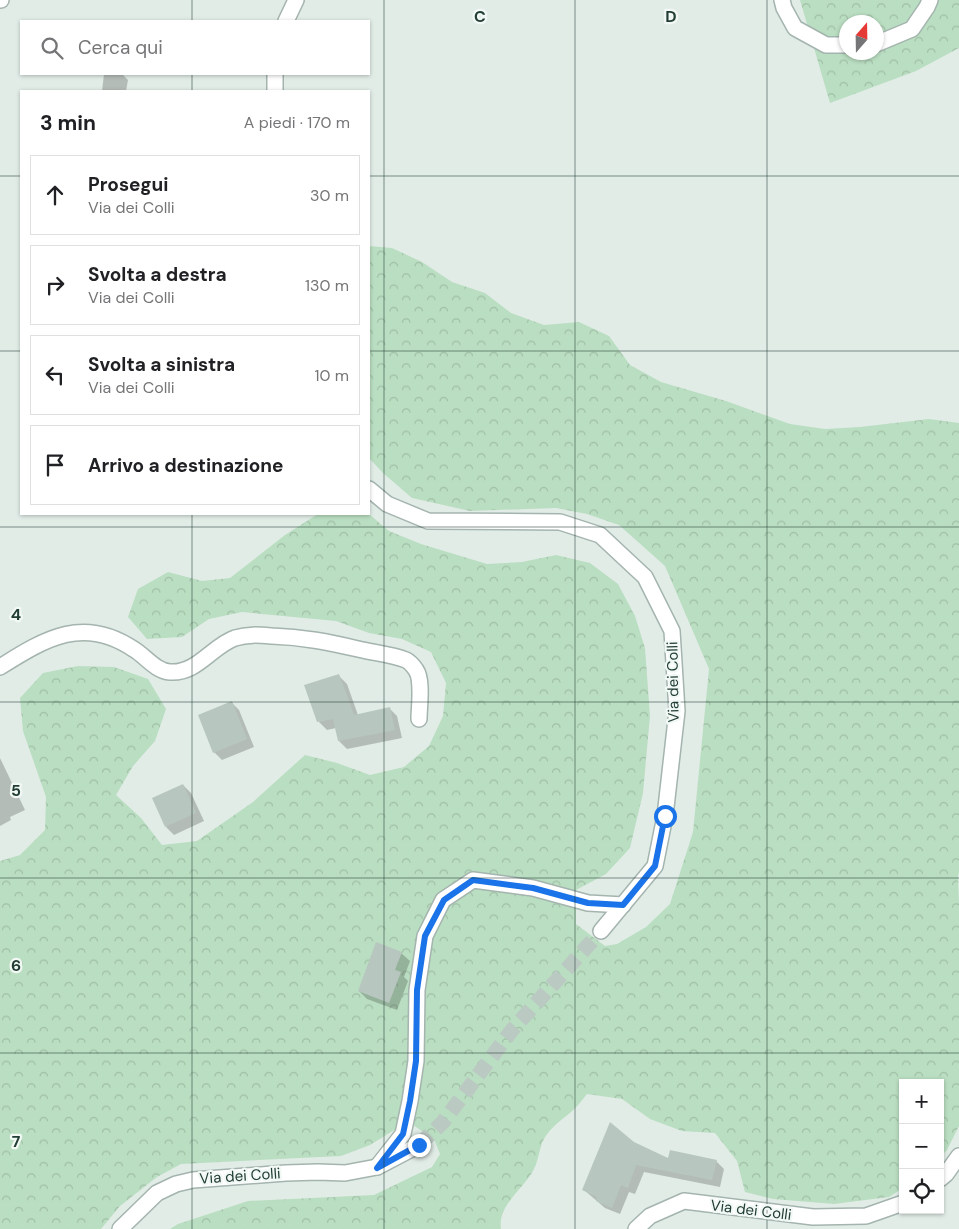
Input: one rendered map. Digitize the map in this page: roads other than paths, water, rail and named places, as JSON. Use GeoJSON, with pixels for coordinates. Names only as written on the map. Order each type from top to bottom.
{"type":"FeatureCollection","features":[{"type":"Feature","properties":{"kind":"street"},"geometry":{"type":"LineString","coordinates":[[286,20],[296,0]]}},
{"type":"Feature","properties":{"kind":"street"},"geometry":{"type":"LineString","coordinates":[[782,0],[784,8],[795,28],[826,45],[839,45]]}},
{"type":"Feature","properties":{"kind":"street"},"geometry":{"type":"LineString","coordinates":[[884,41],[912,29],[930,0]]}},
{"type":"Feature","properties":{"kind":"street"},"geometry":{"type":"LineString","coordinates":[[275,90],[276,75]]}},
{"type":"Feature","properties":{"kind":"street","name":"Via dei Colli"},"geometry":{"type":"LineString","coordinates":[[370,490],[387,504],[428,521],[560,522],[576,527],[600,535],[645,578],[672,631],[677,711],[665,816],[655,866],[602,930]]}},
{"type":"Feature","properties":{"kind":"street"},"geometry":{"type":"LineString","coordinates":[[0,667],[48,640],[57,636],[78,632],[96,633],[114,639],[131,647],[154,666],[168,672],[180,672],[197,665],[233,638],[250,634],[293,636],[336,643],[408,661],[418,672],[420,689],[419,719]]}},
{"type":"Feature","properties":{"kind":"street"},"geometry":{"type":"LineString","coordinates":[[377,1168],[403,1134],[416,1061],[417,990],[425,936],[444,900],[473,880],[533,888],[588,903],[623,905]]}},
{"type":"Feature","properties":{"kind":"street","name":"Via dei Colli"},"geometry":{"type":"LineString","coordinates":[[120,1229],[157,1192],[176,1184],[193,1180],[286,1173],[345,1173],[377,1168],[419,1145]]}},
{"type":"Feature","properties":{"kind":"street"},"geometry":{"type":"LineString","coordinates":[[944,1176],[959,1156]]}},
{"type":"Feature","properties":{"kind":"street","name":"Via dei Colli"},"geometry":{"type":"LineString","coordinates":[[636,1229],[650,1216],[684,1201],[813,1217],[866,1216],[899,1204]]}},
{"type":"Feature","properties":{"kind":"tunnel"},"geometry":{"type":"LineString","coordinates":[[419,1145],[443,1122],[512,1030],[601,931]]}}]}
